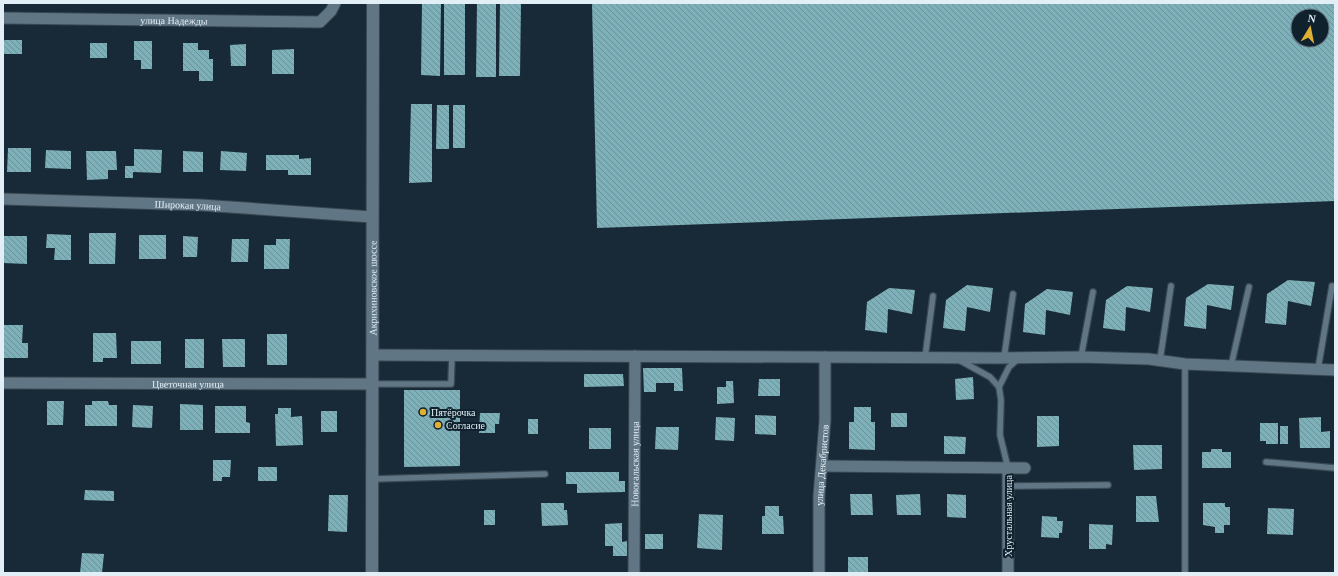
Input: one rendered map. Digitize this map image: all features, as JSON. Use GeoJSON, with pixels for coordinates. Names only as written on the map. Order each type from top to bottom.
{"type":"FeatureCollection","features":[{"type":"Feature","properties":{"kind":"main road","name":"Акрихиновское шоссе"},"geometry":{"type":"LineString","coordinates":[[372,573],[374,355],[372,217],[373,3]]}},
{"type":"Feature","properties":{"kind":"street","name":"улица Надежды"},"geometry":{"type":"LineString","coordinates":[[3,18],[320,22],[331,11],[335,3]]}},
{"type":"Feature","properties":{"kind":"street","name":"Широкая улица"},"geometry":{"type":"LineString","coordinates":[[3,199],[202,205],[372,217]]}},
{"type":"Feature","properties":{"kind":"street"},"geometry":{"type":"LineString","coordinates":[[374,355],[825,358],[1081,357],[1160,360],[1185,364],[1335,370]]}},
{"type":"Feature","properties":{"kind":"street","name":"Новогальская улица"},"geometry":{"type":"LineString","coordinates":[[634,573],[635,356]]}},
{"type":"Feature","properties":{"kind":"street","name":"улица Декабристов"},"geometry":{"type":"LineString","coordinates":[[819,573],[819,496],[825,421],[825,358]]}},
{"type":"Feature","properties":{"kind":"street","name":"Цветочная улица"},"geometry":{"type":"LineString","coordinates":[[3,383],[373,384]]}},
{"type":"Feature","properties":{"kind":"street"},"geometry":{"type":"LineString","coordinates":[[822,466],[1025,468]]}},
{"type":"Feature","properties":{"kind":"street","name":"Хрустальная улица"},"geometry":{"type":"LineString","coordinates":[[1008,468],[1008,573]]}},
{"type":"Feature","properties":{"kind":"lane"},"geometry":{"type":"LineString","coordinates":[[1160,360],[1171,286]]}},
{"type":"Feature","properties":{"kind":"lane"},"geometry":{"type":"LineString","coordinates":[[1318,369],[1332,286]]}},
{"type":"Feature","properties":{"kind":"lane"},"geometry":{"type":"LineString","coordinates":[[1231,366],[1249,287]]}},
{"type":"Feature","properties":{"kind":"lane"},"geometry":{"type":"LineString","coordinates":[[1081,357],[1093,292]]}},
{"type":"Feature","properties":{"kind":"lane"},"geometry":{"type":"LineString","coordinates":[[1004,358],[1013,294]]}},
{"type":"Feature","properties":{"kind":"lane"},"geometry":{"type":"LineString","coordinates":[[925,358],[933,296]]}},
{"type":"Feature","properties":{"kind":"lane"},"geometry":{"type":"LineString","coordinates":[[373,384],[451,384],[452,356]]}},
{"type":"Feature","properties":{"kind":"lane"},"geometry":{"type":"LineString","coordinates":[[956,358],[990,376],[999,388],[1009,367],[1020,358]]}},
{"type":"Feature","properties":{"kind":"lane"},"geometry":{"type":"LineString","coordinates":[[1185,364],[1185,573]]}},
{"type":"Feature","properties":{"kind":"lane","name":"Хрустальная улица"},"geometry":{"type":"LineString","coordinates":[[999,388],[1001,400],[1000,435],[1008,468]]}},
{"type":"Feature","properties":{"kind":"lane"},"geometry":{"type":"LineString","coordinates":[[1266,462],[1335,468]]}},
{"type":"Feature","properties":{"kind":"lane"},"geometry":{"type":"LineString","coordinates":[[373,479],[545,474]]}},
{"type":"Feature","properties":{"kind":"lane"},"geometry":{"type":"LineString","coordinates":[[1008,486],[1108,485]]}},
{"type":"Feature","properties":{"kind":"building"},"geometry":{"type":"Polygon","coordinates":[[[422,3],[441,3],[440,76],[421,75],[422,3]]]}},
{"type":"Feature","properties":{"kind":"building"},"geometry":{"type":"Polygon","coordinates":[[[444,3],[465,3],[465,75],[444,75],[444,3]]]}},
{"type":"Feature","properties":{"kind":"building"},"geometry":{"type":"Polygon","coordinates":[[[477,3],[496,3],[496,77],[476,77],[477,3]]]}},
{"type":"Feature","properties":{"kind":"building"},"geometry":{"type":"Polygon","coordinates":[[[500,3],[521,3],[520,76],[499,76],[500,3]]]}},
{"type":"Feature","properties":{"kind":"building"},"geometry":{"type":"Polygon","coordinates":[[[592,3],[1335,3],[1335,201],[597,228],[592,3]]]}},
{"type":"Feature","properties":{"kind":"building"},"geometry":{"type":"Polygon","coordinates":[[[3,40],[22,40],[22,54],[3,54],[3,40]]]}},
{"type":"Feature","properties":{"kind":"building"},"geometry":{"type":"Polygon","coordinates":[[[134,41],[152,41],[152,69],[141,69],[141,60],[134,60],[134,41]]]}},
{"type":"Feature","properties":{"kind":"building"},"geometry":{"type":"Polygon","coordinates":[[[90,43],[107,43],[107,58],[90,58],[90,43]]]}},
{"type":"Feature","properties":{"kind":"building"},"geometry":{"type":"Polygon","coordinates":[[[183,43],[198,43],[198,50],[209,50],[209,59],[213,59],[213,81],[199,81],[199,71],[183,71],[183,43]]]}},
{"type":"Feature","properties":{"kind":"building"},"geometry":{"type":"Polygon","coordinates":[[[246,44],[246,66],[231,66],[230,45],[246,44]]]}},
{"type":"Feature","properties":{"kind":"building"},"geometry":{"type":"Polygon","coordinates":[[[294,49],[294,74],[272,74],[272,50],[294,49]]]}},
{"type":"Feature","properties":{"kind":"building"},"geometry":{"type":"Polygon","coordinates":[[[411,104],[432,104],[432,182],[409,183],[411,104]]]}},
{"type":"Feature","properties":{"kind":"building"},"geometry":{"type":"Polygon","coordinates":[[[437,105],[449,105],[449,149],[436,149],[437,105]]]}},
{"type":"Feature","properties":{"kind":"building"},"geometry":{"type":"Polygon","coordinates":[[[453,105],[465,105],[465,148],[453,148],[453,105]]]}},
{"type":"Feature","properties":{"kind":"building"},"geometry":{"type":"Polygon","coordinates":[[[8,148],[31,148],[31,172],[7,172],[8,148]]]}},
{"type":"Feature","properties":{"kind":"building"},"geometry":{"type":"Polygon","coordinates":[[[134,149],[162,150],[161,173],[133,172],[133,178],[125,178],[125,166],[134,166],[134,149]]]}},
{"type":"Feature","properties":{"kind":"building"},"geometry":{"type":"Polygon","coordinates":[[[46,150],[71,151],[71,169],[45,168],[46,150]]]}},
{"type":"Feature","properties":{"kind":"building"},"geometry":{"type":"Polygon","coordinates":[[[86,151],[116,151],[117,170],[108,170],[108,179],[87,180],[86,151]]]}},
{"type":"Feature","properties":{"kind":"building"},"geometry":{"type":"Polygon","coordinates":[[[183,151],[203,152],[203,172],[183,172],[183,151]]]}},
{"type":"Feature","properties":{"kind":"building"},"geometry":{"type":"Polygon","coordinates":[[[221,151],[247,153],[246,171],[220,170],[221,151]]]}},
{"type":"Feature","properties":{"kind":"building"},"geometry":{"type":"Polygon","coordinates":[[[266,155],[299,155],[299,159],[311,158],[311,175],[288,175],[288,170],[266,170],[266,155]]]}},
{"type":"Feature","properties":{"kind":"building"},"geometry":{"type":"Polygon","coordinates":[[[89,233],[116,233],[115,264],[89,264],[89,233]]]}},
{"type":"Feature","properties":{"kind":"building"},"geometry":{"type":"Polygon","coordinates":[[[47,234],[71,235],[71,260],[54,260],[55,248],[46,248],[47,234]]]}},
{"type":"Feature","properties":{"kind":"building"},"geometry":{"type":"Polygon","coordinates":[[[139,235],[166,235],[166,259],[139,259],[139,235]]]}},
{"type":"Feature","properties":{"kind":"building"},"geometry":{"type":"Polygon","coordinates":[[[3,236],[27,236],[27,264],[3,263],[3,236]]]}},
{"type":"Feature","properties":{"kind":"building"},"geometry":{"type":"Polygon","coordinates":[[[183,236],[198,237],[197,257],[183,257],[183,236]]]}},
{"type":"Feature","properties":{"kind":"building"},"geometry":{"type":"Polygon","coordinates":[[[232,239],[249,239],[248,262],[231,262],[232,239]]]}},
{"type":"Feature","properties":{"kind":"building"},"geometry":{"type":"Polygon","coordinates":[[[276,239],[290,239],[289,269],[264,269],[264,245],[276,245],[276,239]]]}},
{"type":"Feature","properties":{"kind":"building"},"geometry":{"type":"Polygon","coordinates":[[[1288,280],[1315,282],[1311,306],[1288,301],[1286,325],[1265,323],[1267,294],[1288,280]]]}},
{"type":"Feature","properties":{"kind":"building"},"geometry":{"type":"Polygon","coordinates":[[[1208,284],[1234,286],[1231,310],[1207,305],[1206,329],[1184,326],[1186,298],[1208,284]]]}},
{"type":"Feature","properties":{"kind":"building"},"geometry":{"type":"Polygon","coordinates":[[[967,285],[993,288],[990,312],[967,307],[965,331],[943,328],[946,300],[967,285]]]}},
{"type":"Feature","properties":{"kind":"building"},"geometry":{"type":"Polygon","coordinates":[[[1127,286],[1153,288],[1150,312],[1126,307],[1125,331],[1103,328],[1106,300],[1127,286]]]}},
{"type":"Feature","properties":{"kind":"building"},"geometry":{"type":"Polygon","coordinates":[[[889,288],[915,290],[912,314],[888,309],[887,333],[865,330],[867,302],[889,288]]]}},
{"type":"Feature","properties":{"kind":"building"},"geometry":{"type":"Polygon","coordinates":[[[1047,289],[1073,292],[1070,315],[1046,310],[1045,335],[1023,332],[1025,304],[1047,289]]]}},
{"type":"Feature","properties":{"kind":"building"},"geometry":{"type":"Polygon","coordinates":[[[3,325],[23,325],[22,343],[28,343],[28,358],[3,358],[3,325]]]}},
{"type":"Feature","properties":{"kind":"building"},"geometry":{"type":"Polygon","coordinates":[[[93,333],[116,333],[117,358],[103,358],[103,362],[93,362],[93,333]]]}},
{"type":"Feature","properties":{"kind":"building"},"geometry":{"type":"Polygon","coordinates":[[[267,334],[287,334],[287,365],[267,365],[267,334]]]}},
{"type":"Feature","properties":{"kind":"building"},"geometry":{"type":"Polygon","coordinates":[[[185,339],[204,339],[204,368],[185,368],[185,339]]]}},
{"type":"Feature","properties":{"kind":"building"},"geometry":{"type":"Polygon","coordinates":[[[222,339],[245,339],[245,367],[223,367],[222,339]]]}},
{"type":"Feature","properties":{"kind":"building"},"geometry":{"type":"Polygon","coordinates":[[[131,341],[161,341],[161,364],[131,364],[131,341]]]}},
{"type":"Feature","properties":{"kind":"building"},"geometry":{"type":"Polygon","coordinates":[[[643,368],[682,368],[683,391],[674,391],[674,383],[656,383],[656,392],[644,392],[643,368]]]}},
{"type":"Feature","properties":{"kind":"building"},"geometry":{"type":"Polygon","coordinates":[[[584,374],[623,374],[624,386],[584,387],[584,374]]]}},
{"type":"Feature","properties":{"kind":"building"},"geometry":{"type":"Polygon","coordinates":[[[973,377],[974,399],[956,400],[955,379],[973,377]]]}},
{"type":"Feature","properties":{"kind":"building"},"geometry":{"type":"Polygon","coordinates":[[[759,379],[780,379],[780,396],[758,396],[759,379]]]}},
{"type":"Feature","properties":{"kind":"building"},"geometry":{"type":"Polygon","coordinates":[[[726,381],[733,381],[734,403],[717,404],[717,387],[726,387],[726,381]]]}},
{"type":"Feature","properties":{"kind":"building"},"geometry":{"type":"Polygon","coordinates":[[[404,390],[460,390],[460,466],[404,467],[404,390]]]}},
{"type":"Feature","properties":{"kind":"building"},"geometry":{"type":"Polygon","coordinates":[[[47,401],[64,401],[63,425],[47,425],[47,401]]]}},
{"type":"Feature","properties":{"kind":"building"},"geometry":{"type":"Polygon","coordinates":[[[92,401],[108,401],[109,405],[117,405],[117,426],[85,426],[85,405],[92,405],[92,401]]]}},
{"type":"Feature","properties":{"kind":"building"},"geometry":{"type":"Polygon","coordinates":[[[180,404],[203,405],[203,430],[180,430],[180,404]]]}},
{"type":"Feature","properties":{"kind":"building"},"geometry":{"type":"Polygon","coordinates":[[[133,405],[153,406],[152,428],[132,427],[133,405]]]}},
{"type":"Feature","properties":{"kind":"building"},"geometry":{"type":"Polygon","coordinates":[[[215,406],[246,406],[246,422],[250,423],[250,433],[215,433],[215,406]]]}},
{"type":"Feature","properties":{"kind":"building"},"geometry":{"type":"Polygon","coordinates":[[[854,407],[871,407],[871,422],[875,422],[875,450],[849,449],[849,422],[854,422],[854,407]]]}},
{"type":"Feature","properties":{"kind":"building"},"geometry":{"type":"Polygon","coordinates":[[[278,408],[291,408],[291,417],[302,416],[303,445],[276,446],[275,414],[278,414],[278,408]]]}},
{"type":"Feature","properties":{"kind":"building"},"geometry":{"type":"Polygon","coordinates":[[[321,411],[337,411],[337,432],[321,432],[321,411]]]}},
{"type":"Feature","properties":{"kind":"building"},"geometry":{"type":"Polygon","coordinates":[[[480,413],[500,413],[499,424],[495,424],[495,433],[479,433],[480,413]]]}},
{"type":"Feature","properties":{"kind":"building"},"geometry":{"type":"Polygon","coordinates":[[[891,413],[907,413],[907,427],[891,427],[891,413]]]}},
{"type":"Feature","properties":{"kind":"building"},"geometry":{"type":"Polygon","coordinates":[[[755,415],[776,416],[776,435],[755,434],[755,415]]]}},
{"type":"Feature","properties":{"kind":"building"},"geometry":{"type":"Polygon","coordinates":[[[1037,416],[1059,416],[1059,446],[1037,447],[1037,416]]]}},
{"type":"Feature","properties":{"kind":"building"},"geometry":{"type":"Polygon","coordinates":[[[716,417],[735,418],[734,441],[715,440],[716,417]]]}},
{"type":"Feature","properties":{"kind":"building"},"geometry":{"type":"Polygon","coordinates":[[[1321,417],[1321,432],[1330,431],[1330,448],[1300,448],[1299,418],[1321,417]]]}},
{"type":"Feature","properties":{"kind":"building"},"geometry":{"type":"Polygon","coordinates":[[[528,419],[538,419],[538,434],[528,434],[528,419]]]}},
{"type":"Feature","properties":{"kind":"building"},"geometry":{"type":"Polygon","coordinates":[[[1260,423],[1278,423],[1278,444],[1266,444],[1266,441],[1260,441],[1260,423]]]}},
{"type":"Feature","properties":{"kind":"building"},"geometry":{"type":"Polygon","coordinates":[[[1280,426],[1288,426],[1288,444],[1280,444],[1280,426]]]}},
{"type":"Feature","properties":{"kind":"building"},"geometry":{"type":"Polygon","coordinates":[[[656,427],[679,427],[678,450],[655,449],[656,427]]]}},
{"type":"Feature","properties":{"kind":"building"},"geometry":{"type":"Polygon","coordinates":[[[589,428],[611,428],[611,449],[589,449],[589,428]]]}},
{"type":"Feature","properties":{"kind":"building"},"geometry":{"type":"Polygon","coordinates":[[[944,436],[966,437],[965,454],[944,454],[944,436]]]}},
{"type":"Feature","properties":{"kind":"building"},"geometry":{"type":"Polygon","coordinates":[[[1133,445],[1162,445],[1162,469],[1134,470],[1133,445]]]}},
{"type":"Feature","properties":{"kind":"building"},"geometry":{"type":"Polygon","coordinates":[[[1211,449],[1222,449],[1222,452],[1231,452],[1231,468],[1202,468],[1202,452],[1211,452],[1211,449]]]}},
{"type":"Feature","properties":{"kind":"building"},"geometry":{"type":"Polygon","coordinates":[[[213,460],[231,460],[230,477],[222,477],[222,481],[213,481],[213,460]]]}},
{"type":"Feature","properties":{"kind":"building"},"geometry":{"type":"Polygon","coordinates":[[[258,467],[277,467],[277,481],[258,481],[258,467]]]}},
{"type":"Feature","properties":{"kind":"building"},"geometry":{"type":"Polygon","coordinates":[[[566,472],[619,472],[619,481],[625,481],[625,492],[577,493],[577,484],[566,484],[566,472]]]}},
{"type":"Feature","properties":{"kind":"building"},"geometry":{"type":"Polygon","coordinates":[[[85,490],[114,491],[114,501],[84,500],[85,490]]]}},
{"type":"Feature","properties":{"kind":"building"},"geometry":{"type":"Polygon","coordinates":[[[850,494],[872,494],[873,515],[851,515],[850,494]]]}},
{"type":"Feature","properties":{"kind":"building"},"geometry":{"type":"Polygon","coordinates":[[[920,494],[921,515],[897,515],[896,495],[920,494]]]}},
{"type":"Feature","properties":{"kind":"building"},"geometry":{"type":"Polygon","coordinates":[[[947,494],[966,495],[966,518],[947,517],[947,494]]]}},
{"type":"Feature","properties":{"kind":"building"},"geometry":{"type":"Polygon","coordinates":[[[329,495],[348,495],[347,532],[328,531],[329,495]]]}},
{"type":"Feature","properties":{"kind":"building"},"geometry":{"type":"Polygon","coordinates":[[[1136,496],[1156,496],[1159,522],[1136,522],[1136,496]]]}},
{"type":"Feature","properties":{"kind":"building"},"geometry":{"type":"Polygon","coordinates":[[[541,503],[564,503],[564,510],[567,510],[568,525],[542,526],[541,503]]]}},
{"type":"Feature","properties":{"kind":"building"},"geometry":{"type":"Polygon","coordinates":[[[1203,503],[1225,503],[1225,507],[1230,507],[1230,525],[1224,525],[1224,533],[1215,533],[1215,527],[1203,525],[1203,503]]]}},
{"type":"Feature","properties":{"kind":"building"},"geometry":{"type":"Polygon","coordinates":[[[765,506],[779,506],[779,516],[783,516],[784,534],[762,534],[762,516],[765,516],[765,506]]]}},
{"type":"Feature","properties":{"kind":"building"},"geometry":{"type":"Polygon","coordinates":[[[1268,508],[1294,509],[1293,535],[1267,534],[1268,508]]]}},
{"type":"Feature","properties":{"kind":"building"},"geometry":{"type":"Polygon","coordinates":[[[484,510],[495,510],[495,525],[484,525],[484,510]]]}},
{"type":"Feature","properties":{"kind":"building"},"geometry":{"type":"Polygon","coordinates":[[[699,514],[723,515],[722,550],[697,548],[699,514]]]}},
{"type":"Feature","properties":{"kind":"building"},"geometry":{"type":"Polygon","coordinates":[[[1042,516],[1057,517],[1057,521],[1063,521],[1062,533],[1059,533],[1059,538],[1041,537],[1042,516]]]}},
{"type":"Feature","properties":{"kind":"building"},"geometry":{"type":"Polygon","coordinates":[[[622,523],[622,542],[627,541],[627,556],[613,556],[613,546],[605,546],[605,524],[622,523]]]}},
{"type":"Feature","properties":{"kind":"building"},"geometry":{"type":"Polygon","coordinates":[[[1089,524],[1113,525],[1112,545],[1106,544],[1106,549],[1089,549],[1089,524]]]}},
{"type":"Feature","properties":{"kind":"building"},"geometry":{"type":"Polygon","coordinates":[[[645,534],[663,534],[663,549],[645,549],[645,534]]]}},
{"type":"Feature","properties":{"kind":"building"},"geometry":{"type":"Polygon","coordinates":[[[82,553],[104,554],[102,573],[80,573],[82,553]]]}},
{"type":"Feature","properties":{"kind":"building"},"geometry":{"type":"Polygon","coordinates":[[[848,557],[868,557],[868,573],[848,573],[848,557]]]}},
{"type":"Feature","properties":{"kind":"place","name":"Пятёрочка"},"geometry":{"type":"Point","coordinates":[423,412]}},
{"type":"Feature","properties":{"kind":"place","name":"Согласие"},"geometry":{"type":"Point","coordinates":[438,425]}}]}
